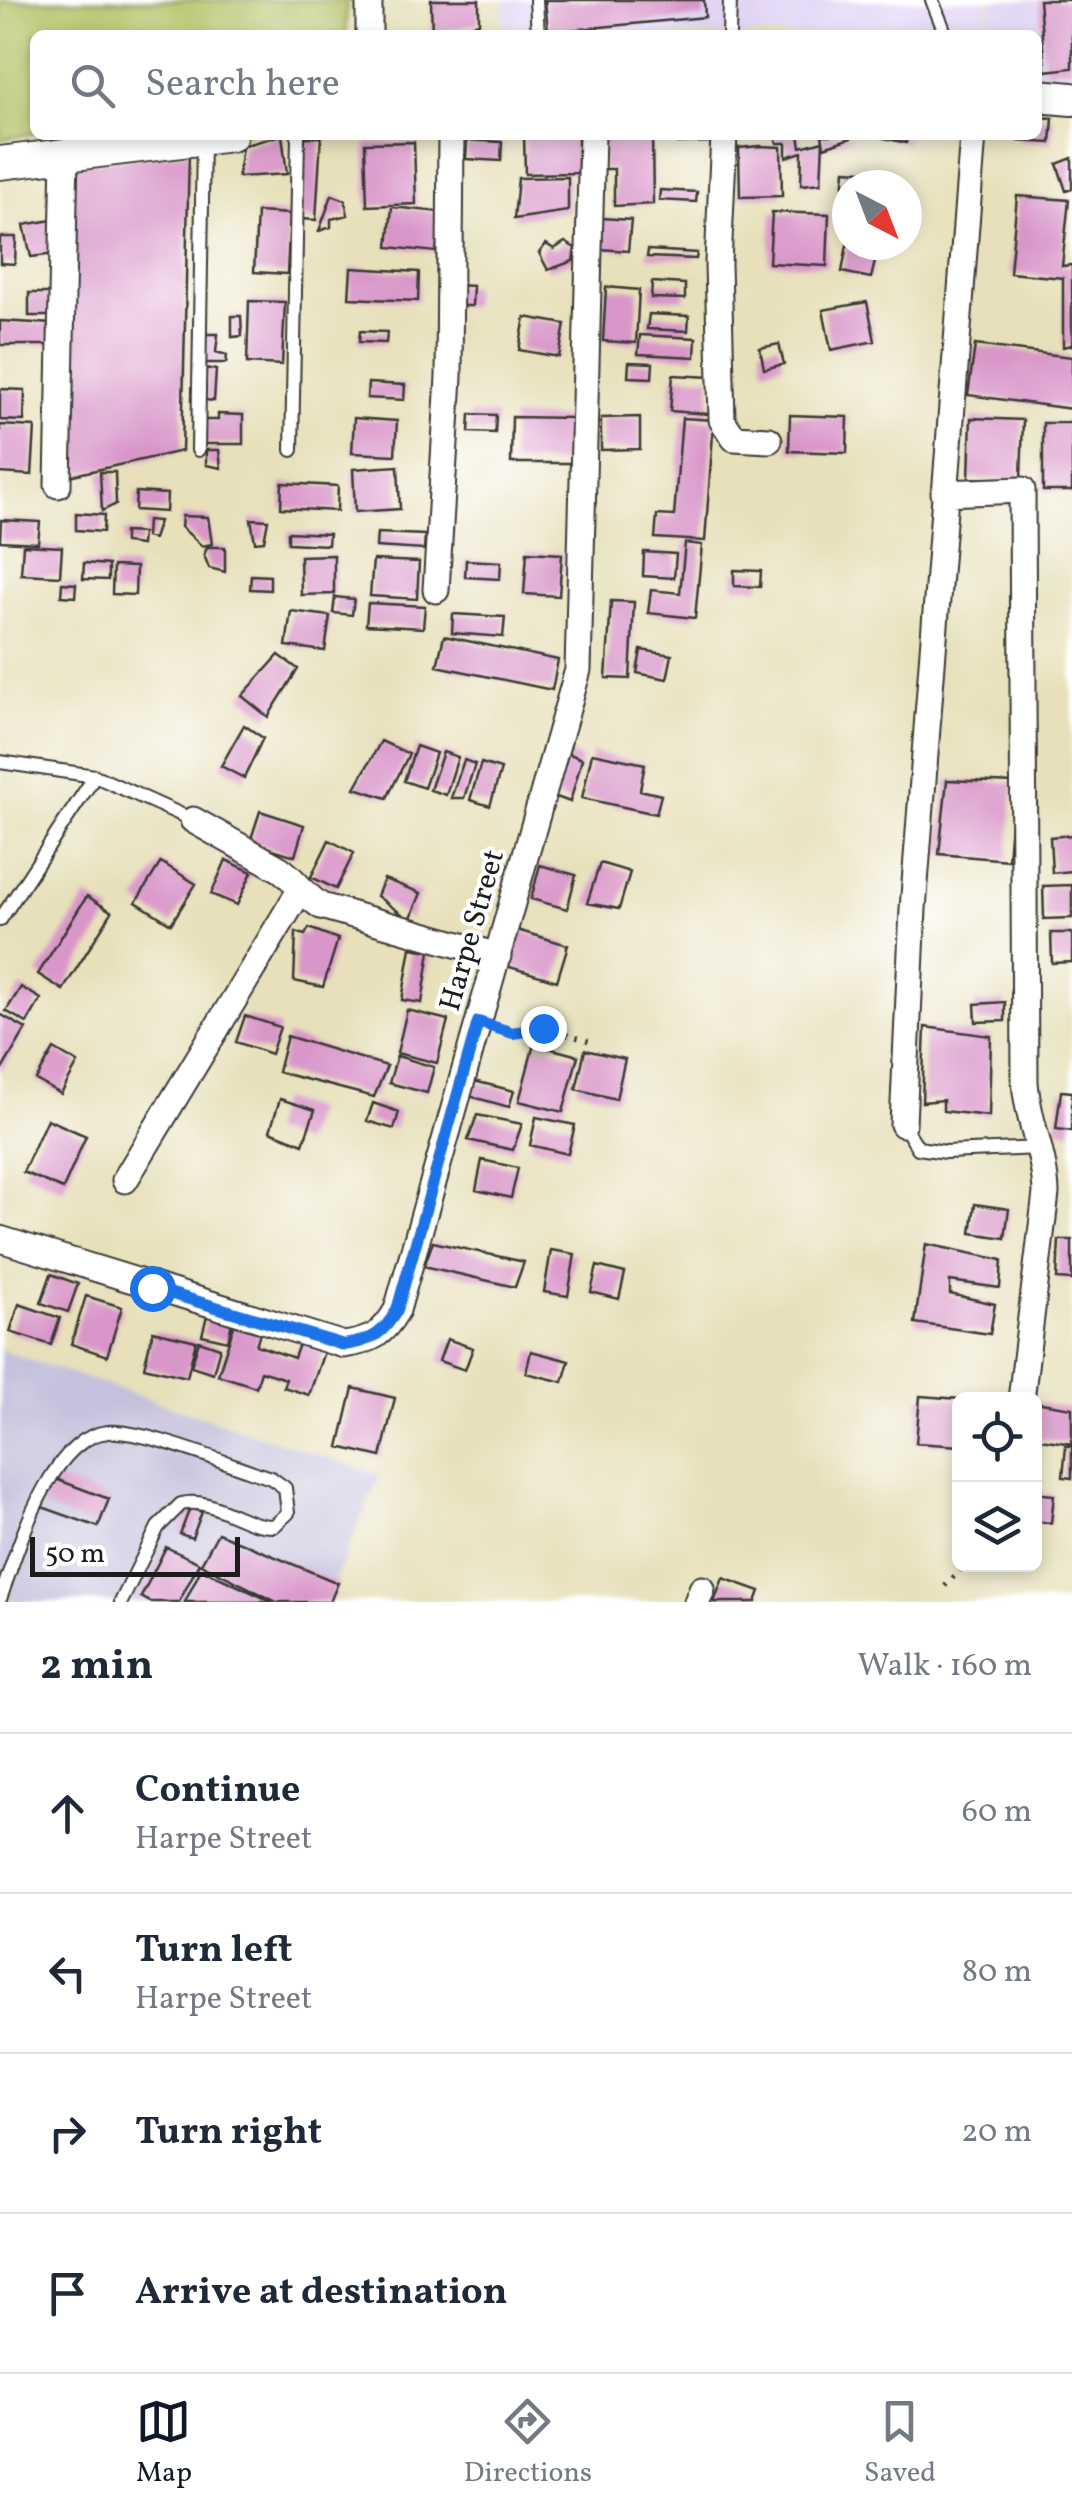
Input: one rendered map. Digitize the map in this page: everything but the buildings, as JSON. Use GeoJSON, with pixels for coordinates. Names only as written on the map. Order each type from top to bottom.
{"type":"FeatureCollection","features":[{"type":"Feature","properties":{"kind":"street"},"geometry":{"type":"LineString","coordinates":[[369,0],[369,30]]}},
{"type":"Feature","properties":{"kind":"street"},"geometry":{"type":"LineString","coordinates":[[1042,96],[1072,99]]}},
{"type":"Feature","properties":{"kind":"street"},"geometry":{"type":"LineString","coordinates":[[0,162],[181,140]]}},
{"type":"Feature","properties":{"kind":"street"},"geometry":{"type":"LineString","coordinates":[[436,590],[449,377],[451,140]]}},
{"type":"Feature","properties":{"kind":"street","name":"Harpe Street"},"geometry":{"type":"LineString","coordinates":[[0,1239],[344,1345],[368,1342],[384,1332],[397,1310],[578,670],[592,140]]}},
{"type":"Feature","properties":{"kind":"street"},"geometry":{"type":"LineString","coordinates":[[724,140],[718,263],[722,420],[734,438],[769,440]]}},
{"type":"Feature","properties":{"kind":"street"},"geometry":{"type":"LineString","coordinates":[[902,1124],[944,493],[973,140]]}},
{"type":"Feature","properties":{"kind":"street"},"geometry":{"type":"LineString","coordinates":[[58,485],[65,153]]}},
{"type":"Feature","properties":{"kind":"street"},"geometry":{"type":"LineString","coordinates":[[944,493],[1022,490],[1025,1081],[1028,1115],[1040,1148],[1046,1193],[1022,1392]]}},
{"type":"Feature","properties":{"kind":"street"},"geometry":{"type":"LineString","coordinates":[[193,820],[292,877],[299,892],[321,906],[498,956]]}},
{"type":"Feature","properties":{"kind":"street"},"geometry":{"type":"LineString","coordinates":[[125,1180],[299,892]]}},
{"type":"Feature","properties":{"kind":"lane"},"geometry":{"type":"LineString","coordinates":[[536,0],[538,30]]}},
{"type":"Feature","properties":{"kind":"lane"},"geometry":{"type":"LineString","coordinates":[[729,30],[730,0]]}},
{"type":"Feature","properties":{"kind":"lane"},"geometry":{"type":"LineString","coordinates":[[932,0],[944,30]]}},
{"type":"Feature","properties":{"kind":"lane"},"geometry":{"type":"LineString","coordinates":[[198,450],[217,140]]}},
{"type":"Feature","properties":{"kind":"lane"},"geometry":{"type":"LineString","coordinates":[[292,450],[298,140]]}},
{"type":"Feature","properties":{"kind":"lane"},"geometry":{"type":"LineString","coordinates":[[0,762],[95,776],[193,820]]}},
{"type":"Feature","properties":{"kind":"lane"},"geometry":{"type":"LineString","coordinates":[[0,920],[95,776]]}},
{"type":"Feature","properties":{"kind":"lane"},"geometry":{"type":"LineString","coordinates":[[902,1124],[918,1148],[981,1152],[1040,1148]]}},
{"type":"Feature","properties":{"kind":"lane"},"geometry":{"type":"LineString","coordinates":[[0,1600],[51,1474],[81,1442],[94,1436],[125,1433],[271,1478],[285,1488],[288,1513],[274,1526],[260,1527],[207,1505],[181,1504],[158,1527],[122,1602]]}},
{"type":"Feature","properties":{"kind":"path"},"geometry":{"type":"LineString","coordinates":[[478,1022],[513,1033],[543,1028],[592,1042]]}},
{"type":"Feature","properties":{"kind":"path"},"geometry":{"type":"LineString","coordinates":[[945,1586],[958,1572]]}},
{"type":"Feature","properties":{"kind":"shaded area"},"geometry":{"type":"Polygon","coordinates":[[[503,0],[985,0],[987,30],[504,30],[503,0]]]}},
{"type":"Feature","properties":{"kind":"shaded area"},"geometry":{"type":"Polygon","coordinates":[[[988,0],[1072,0],[1072,89],[1042,88],[1042,30],[989,30],[988,0]]]}},
{"type":"Feature","properties":{"kind":"shaded area"},"geometry":{"type":"Polygon","coordinates":[[[0,1350],[380,1475],[326,1602],[0,1602],[0,1350]]]}},
{"type":"Feature","properties":{"kind":"green space"},"geometry":{"type":"Polygon","coordinates":[[[0,0],[347,0],[346,30],[30,30],[30,134],[0,140],[0,0]]]}},
{"type":"Feature","properties":{"kind":"route"},"geometry":{"type":"LineString","coordinates":[[152,1288],[344,1345],[368,1342],[384,1332],[397,1310],[478,1022],[513,1033],[543,1028]]}}]}
